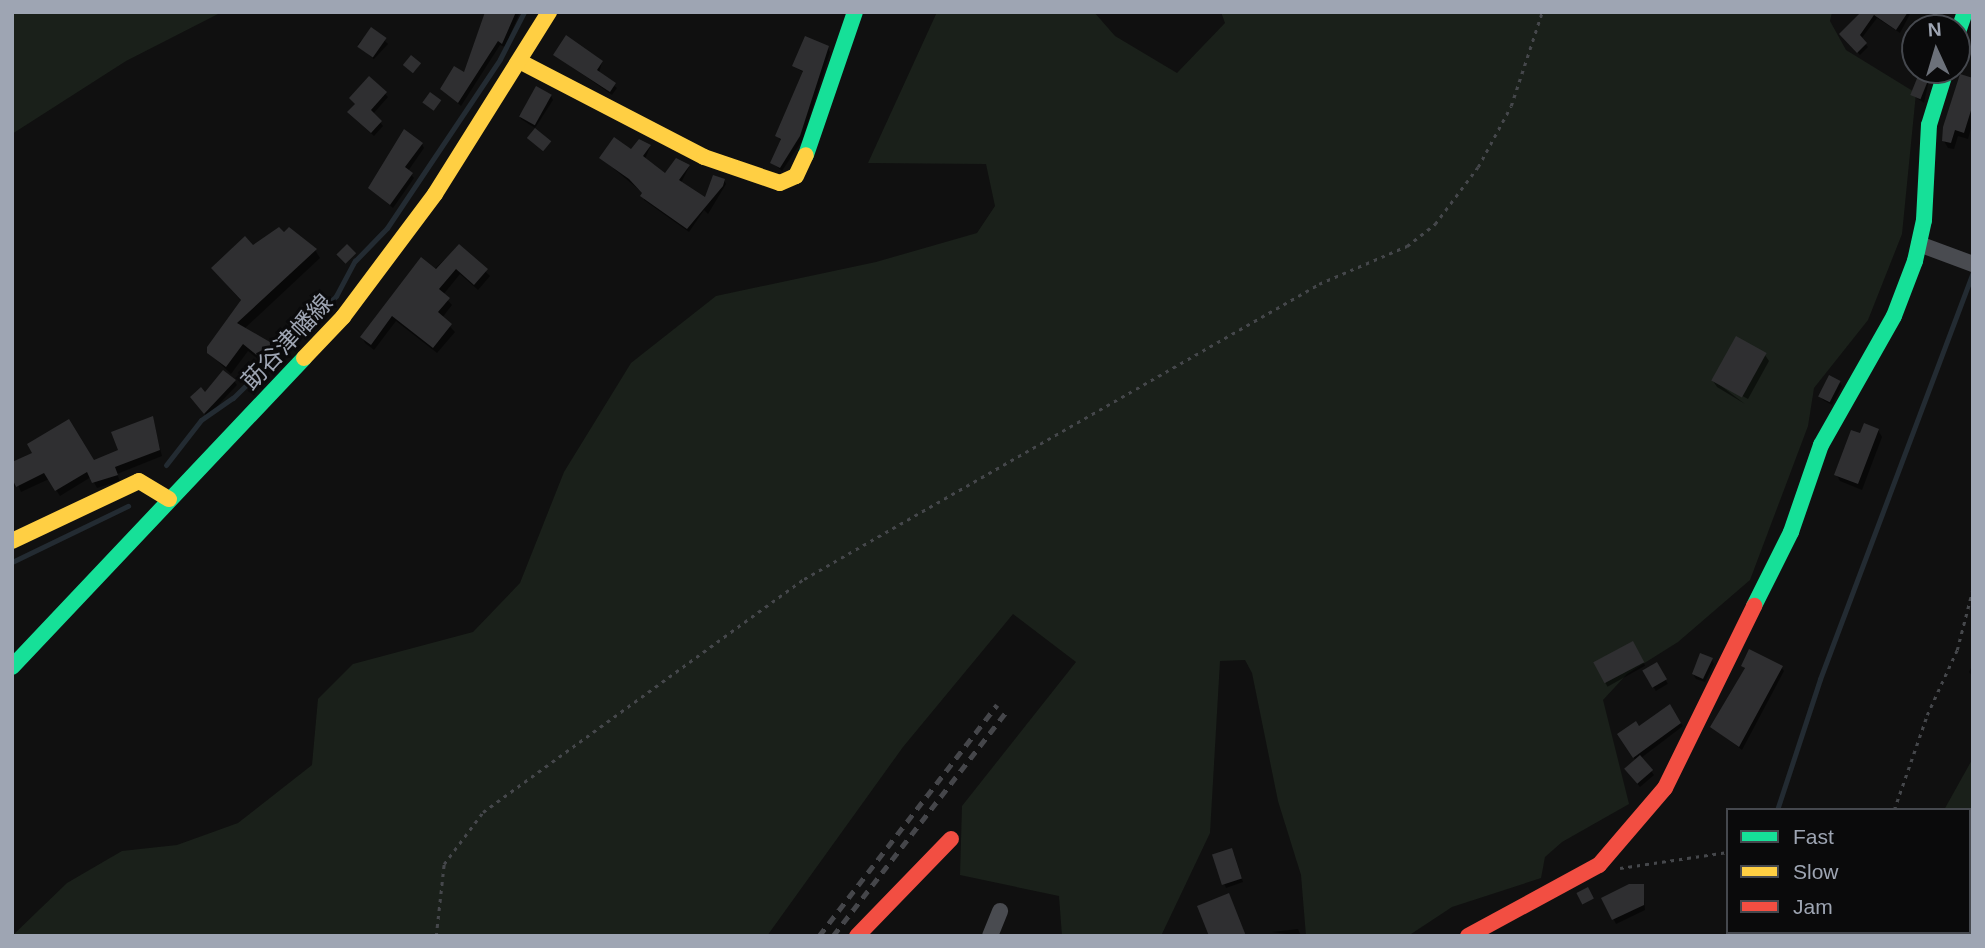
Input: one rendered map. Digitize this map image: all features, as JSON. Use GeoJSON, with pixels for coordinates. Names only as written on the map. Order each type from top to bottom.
{"type":"FeatureCollection","features":[{"type":"Feature","properties":{"kind":"street","name":"莇谷津幡線"},"geometry":{"type":"LineString","coordinates":[[12,667],[343,317],[435,194],[521,62],[550,12]]}},
{"type":"Feature","properties":{"kind":"street"},"geometry":{"type":"LineString","coordinates":[[521,62],[704,157],[780,183],[796,176],[813,141],[855,12]]}},
{"type":"Feature","properties":{"kind":"street"},"geometry":{"type":"LineString","coordinates":[[1468,936],[1600,865],[1665,788],[1791,532],[1821,445],[1894,316],[1919,244],[1929,125],[1942,84]]}},
{"type":"Feature","properties":{"kind":"street"},"geometry":{"type":"LineString","coordinates":[[1919,244],[1969,263]]}},
{"type":"Feature","properties":{"kind":"street"},"geometry":{"type":"LineString","coordinates":[[12,541],[138,481],[169,499]]}},
{"type":"Feature","properties":{"kind":"street"},"geometry":{"type":"LineString","coordinates":[[857,936],[951,839]]}},
{"type":"Feature","properties":{"kind":"street"},"geometry":{"type":"LineString","coordinates":[[990,936],[1000,911]]}},
{"type":"Feature","properties":{"kind":"path"},"geometry":{"type":"LineString","coordinates":[[436,936],[444,864],[451,848],[483,812],[793,587],[997,465],[1319,284],[1407,246],[1435,225],[1478,167],[1511,106],[1542,12]]}},
{"type":"Feature","properties":{"kind":"path"},"geometry":{"type":"LineString","coordinates":[[1895,808],[1927,715],[1957,650],[1973,588]]}},
{"type":"Feature","properties":{"kind":"path"},"geometry":{"type":"LineString","coordinates":[[1600,865],[1628,870],[1726,852]]}},
{"type":"Feature","properties":{"kind":"shaded area"},"geometry":{"type":"Polygon","coordinates":[[[12,12],[222,12],[126,61],[12,134],[12,12]]]}},
{"type":"Feature","properties":{"kind":"shaded area"},"geometry":{"type":"Polygon","coordinates":[[[937,12],[1094,12],[1115,36],[1177,73],[1225,23],[1221,12],[1832,12],[1830,21],[1846,50],[1916,93],[1902,234],[1868,320],[1814,388],[1808,426],[1750,580],[1678,642],[1627,674],[1603,700],[1629,804],[1562,842],[1545,857],[1541,878],[1452,907],[1408,936],[1306,936],[1301,875],[1278,801],[1252,673],[1245,660],[1220,661],[1210,833],[1161,936],[1062,936],[1059,896],[960,875],[962,806],[1076,662],[1013,614],[903,747],[767,936],[12,936],[67,883],[122,851],[177,845],[238,823],[312,765],[318,699],[353,664],[473,632],[520,583],[564,472],[631,363],[716,296],[876,262],[977,233],[995,206],[986,164],[868,163],[937,12]]]}},
{"type":"Feature","properties":{"kind":"shaded area"},"geometry":{"type":"Polygon","coordinates":[[[1973,758],[1973,854],[1971,808],[1945,808],[1973,758]]]}},
{"type":"Feature","properties":{"kind":"building"},"geometry":{"type":"Polygon","coordinates":[[[485,12],[516,12],[502,44],[498,41],[458,103],[440,89],[454,66],[464,72],[485,12]]]}},
{"type":"Feature","properties":{"kind":"building"},"geometry":{"type":"Polygon","coordinates":[[[1861,12],[1908,12],[1901,14],[1901,22],[1896,30],[1874,15],[1860,35],[1867,43],[1857,53],[1839,34],[1861,12]]]}},
{"type":"Feature","properties":{"kind":"building"},"geometry":{"type":"Polygon","coordinates":[[[371,27],[387,38],[373,58],[357,47],[371,27]]]}},
{"type":"Feature","properties":{"kind":"building"},"geometry":{"type":"Polygon","coordinates":[[[566,35],[603,61],[597,70],[616,83],[610,92],[553,55],[566,35]]]}},
{"type":"Feature","properties":{"kind":"building"},"geometry":{"type":"Polygon","coordinates":[[[805,36],[829,46],[800,136],[780,168],[770,163],[781,139],[775,136],[803,71],[792,66],[805,36]]]}},
{"type":"Feature","properties":{"kind":"building"},"geometry":{"type":"Polygon","coordinates":[[[411,55],[421,63],[413,73],[403,65],[411,55]]]}},
{"type":"Feature","properties":{"kind":"building"},"geometry":{"type":"Polygon","coordinates":[[[369,76],[387,92],[371,110],[382,121],[371,133],[347,112],[355,104],[349,98],[369,76]]]}},
{"type":"Feature","properties":{"kind":"building"},"geometry":{"type":"Polygon","coordinates":[[[1973,78],[1973,104],[1964,133],[1955,130],[1951,143],[1942,141],[1943,127],[1957,84],[1971,84],[1973,78]]]}},
{"type":"Feature","properties":{"kind":"building"},"geometry":{"type":"Polygon","coordinates":[[[1915,84],[1927,84],[1920,99],[1910,95],[1915,84]]]}},
{"type":"Feature","properties":{"kind":"building"},"geometry":{"type":"Polygon","coordinates":[[[536,86],[552,95],[535,125],[519,117],[536,86]]]}},
{"type":"Feature","properties":{"kind":"building"},"geometry":{"type":"Polygon","coordinates":[[[430,92],[441,100],[434,111],[422,103],[430,92]]]}},
{"type":"Feature","properties":{"kind":"building"},"geometry":{"type":"Polygon","coordinates":[[[535,128],[551,141],[543,151],[527,138],[535,128]]]}},
{"type":"Feature","properties":{"kind":"building"},"geometry":{"type":"Polygon","coordinates":[[[404,129],[423,143],[405,167],[413,173],[390,205],[368,188],[404,129]]]}},
{"type":"Feature","properties":{"kind":"building"},"geometry":{"type":"Polygon","coordinates":[[[614,137],[631,149],[639,139],[651,145],[643,156],[665,173],[676,158],[690,165],[679,180],[705,197],[713,175],[725,179],[723,186],[687,229],[640,196],[642,193],[629,179],[599,158],[614,137]]]}},
{"type":"Feature","properties":{"kind":"building"},"geometry":{"type":"Polygon","coordinates":[[[279,227],[284,232],[289,227],[317,249],[237,323],[275,345],[272,352],[264,361],[243,344],[226,367],[207,353],[207,347],[241,300],[211,268],[245,236],[253,245],[279,227]]]}},
{"type":"Feature","properties":{"kind":"building"},"geometry":{"type":"Polygon","coordinates":[[[347,244],[356,253],[346,264],[336,255],[347,244]]]}},
{"type":"Feature","properties":{"kind":"building"},"geometry":{"type":"Polygon","coordinates":[[[459,244],[488,269],[474,285],[456,269],[439,289],[450,298],[438,312],[452,324],[433,348],[392,316],[371,345],[360,337],[421,257],[436,269],[459,244]]]}},
{"type":"Feature","properties":{"kind":"building"},"geometry":{"type":"Polygon","coordinates":[[[1736,336],[1767,353],[1742,398],[1711,381],[1736,336]]]}},
{"type":"Feature","properties":{"kind":"building"},"geometry":{"type":"Polygon","coordinates":[[[223,370],[236,380],[204,414],[190,397],[201,387],[205,392],[223,370]]]}},
{"type":"Feature","properties":{"kind":"building"},"geometry":{"type":"Polygon","coordinates":[[[1829,375],[1841,381],[1830,402],[1818,396],[1829,375]]]}},
{"type":"Feature","properties":{"kind":"building"},"geometry":{"type":"Polygon","coordinates":[[[153,416],[160,450],[115,467],[118,475],[92,483],[87,472],[55,491],[44,473],[16,487],[12,478],[12,462],[32,453],[27,444],[69,419],[94,460],[118,450],[111,432],[153,416]]]}},
{"type":"Feature","properties":{"kind":"building"},"geometry":{"type":"Polygon","coordinates":[[[1864,423],[1879,429],[1858,484],[1834,475],[1851,430],[1860,433],[1864,423]]]}},
{"type":"Feature","properties":{"kind":"building"},"geometry":{"type":"Polygon","coordinates":[[[1633,641],[1644,662],[1605,683],[1593,662],[1633,641]]]}},
{"type":"Feature","properties":{"kind":"building"},"geometry":{"type":"Polygon","coordinates":[[[1749,649],[1783,666],[1739,747],[1710,727],[1745,668],[1741,666],[1749,649]]]}},
{"type":"Feature","properties":{"kind":"building"},"geometry":{"type":"Polygon","coordinates":[[[1700,653],[1713,658],[1703,679],[1692,674],[1700,653]]]}},
{"type":"Feature","properties":{"kind":"building"},"geometry":{"type":"Polygon","coordinates":[[[1657,662],[1667,679],[1652,688],[1642,670],[1657,662]]]}},
{"type":"Feature","properties":{"kind":"building"},"geometry":{"type":"Polygon","coordinates":[[[1670,704],[1681,723],[1633,758],[1617,734],[1636,721],[1639,726],[1670,704]]]}},
{"type":"Feature","properties":{"kind":"building"},"geometry":{"type":"Polygon","coordinates":[[[1640,755],[1653,770],[1637,784],[1624,769],[1640,755]]]}},
{"type":"Feature","properties":{"kind":"building"},"geometry":{"type":"Polygon","coordinates":[[[1232,848],[1242,878],[1222,885],[1212,854],[1232,848]]]}},
{"type":"Feature","properties":{"kind":"building"},"geometry":{"type":"Polygon","coordinates":[[[1629,884],[1644,884],[1644,905],[1612,920],[1601,898],[1629,884]]]}},
{"type":"Feature","properties":{"kind":"building"},"geometry":{"type":"Polygon","coordinates":[[[1588,887],[1594,899],[1582,904],[1576,893],[1588,887]]]}},
{"type":"Feature","properties":{"kind":"building"},"geometry":{"type":"Polygon","coordinates":[[[1229,893],[1246,936],[1209,936],[1197,906],[1229,893]]]}},
{"type":"Feature","properties":{"kind":"waterway"},"geometry":{"type":"LineString","coordinates":[[166,465],[201,420],[233,398],[336,296],[355,261],[387,228],[500,59],[524,12]]}},
{"type":"Feature","properties":{"kind":"waterway"},"geometry":{"type":"LineString","coordinates":[[1778,808],[1820,679],[1973,271]]}},
{"type":"Feature","properties":{"kind":"waterway"},"geometry":{"type":"LineString","coordinates":[[12,562],[128,506]]}},
{"type":"Feature","properties":{"kind":"railway"},"geometry":{"type":"LineString","coordinates":[[819,936],[997,705]]}},
{"type":"Feature","properties":{"kind":"railway"},"geometry":{"type":"LineString","coordinates":[[833,936],[1006,712]]}},
{"type":"Feature","properties":{"kind":"traffic: fast"},"geometry":{"type":"LineString","coordinates":[[806,155],[855,12]]}},
{"type":"Feature","properties":{"kind":"traffic: fast"},"geometry":{"type":"LineString","coordinates":[[1754,606],[1791,532],[1821,445],[1894,316],[1915,261],[1924,220],[1929,125],[1942,84]]}},
{"type":"Feature","properties":{"kind":"traffic: fast"},"geometry":{"type":"LineString","coordinates":[[12,667],[304,358]]}},
{"type":"Feature","properties":{"kind":"traffic: slow"},"geometry":{"type":"LineString","coordinates":[[304,358],[343,317],[435,194],[549,12]]}},
{"type":"Feature","properties":{"kind":"traffic: slow"},"geometry":{"type":"LineString","coordinates":[[521,62],[704,157],[780,183],[796,176],[806,155]]}},
{"type":"Feature","properties":{"kind":"traffic: slow"},"geometry":{"type":"LineString","coordinates":[[12,541],[139,481],[169,499]]}},
{"type":"Feature","properties":{"kind":"traffic: jam"},"geometry":{"type":"LineString","coordinates":[[1468,936],[1599,865],[1665,788],[1754,606]]}},
{"type":"Feature","properties":{"kind":"traffic: jam"},"geometry":{"type":"LineString","coordinates":[[857,936],[951,839]]}}]}
